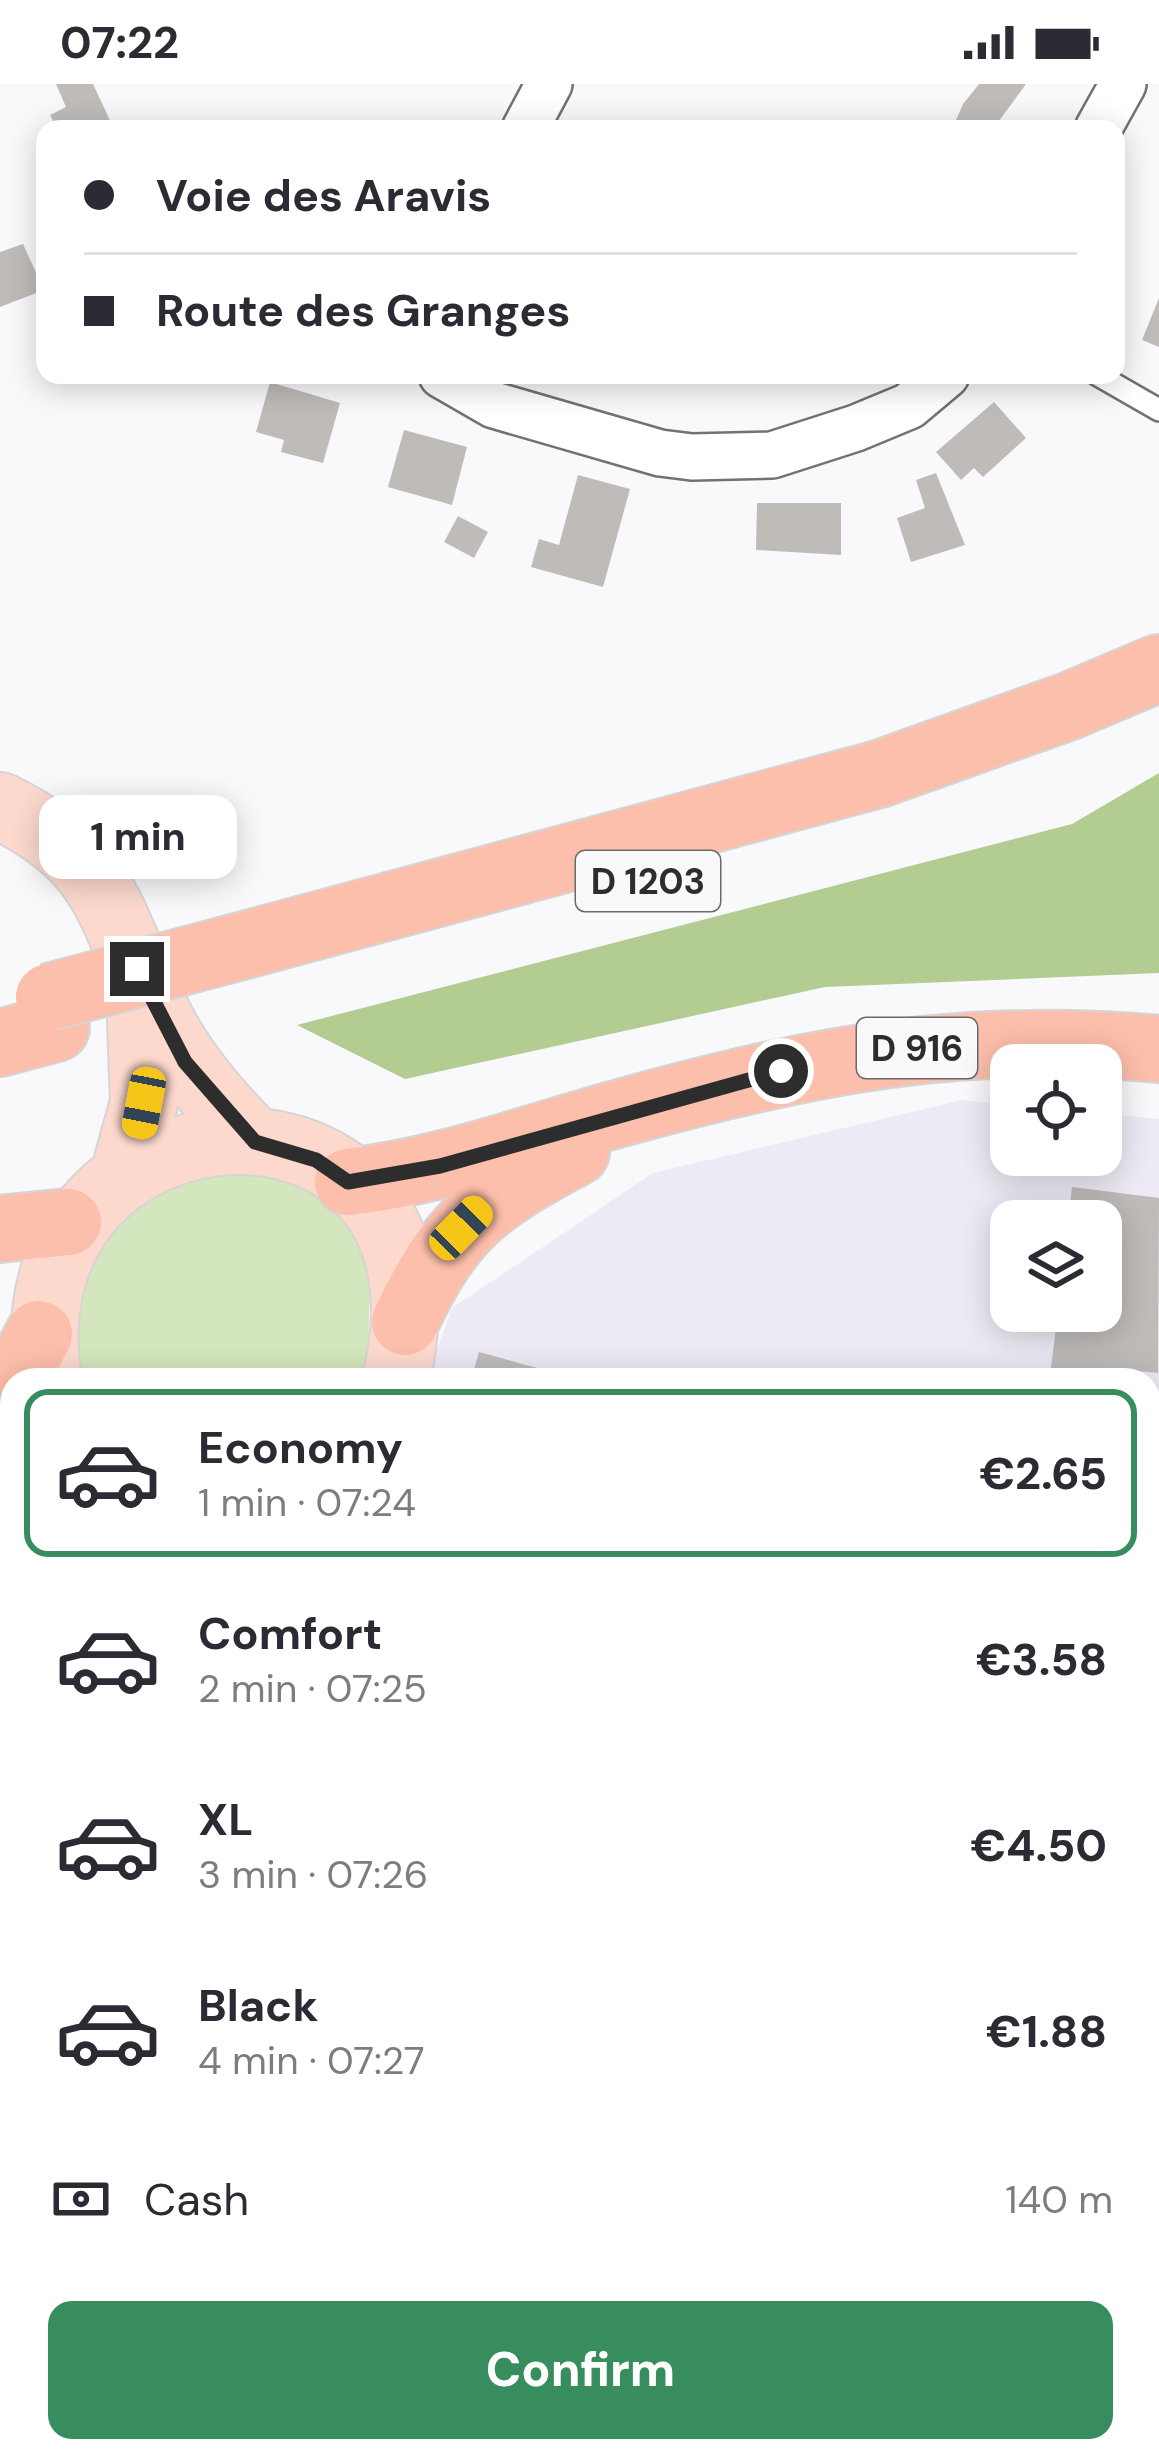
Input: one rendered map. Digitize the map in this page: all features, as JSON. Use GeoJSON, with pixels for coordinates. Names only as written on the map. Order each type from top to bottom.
{"type":"FeatureCollection","features":[{"type":"Feature","properties":{"kind":"highway","name":"D 1203"},"geometry":{"type":"LineString","coordinates":[[26,1020],[230,966],[879,774],[1038,718],[1159,668]]}},
{"type":"Feature","properties":{"kind":"highway","name":"D 1203"},"geometry":{"type":"LineString","coordinates":[[230,966],[835,833],[1021,773],[1159,716]]}},
{"type":"Feature","properties":{"kind":"highway","name":"D 916"},"geometry":{"type":"LineString","coordinates":[[348,1182],[440,1166],[680,1096],[806,1066],[904,1050],[1001,1042],[1159,1049]]}},
{"type":"Feature","properties":{"kind":"highway","name":"D 916"},"geometry":{"type":"LineString","coordinates":[[401,1351],[443,1249],[479,1209],[680,1096]]}},
{"type":"Feature","properties":{"kind":"highway"},"geometry":{"type":"LineString","coordinates":[[0,1229],[68,1222]]}},
{"type":"Feature","properties":{"kind":"main road"},"geometry":{"type":"LineString","coordinates":[[0,806],[61,841],[94,876],[185,1062],[255,1142]]}},
{"type":"Feature","properties":{"kind":"main road"},"geometry":{"type":"LineString","coordinates":[[127,1164],[144,1103],[137,969]]}},
{"type":"Feature","properties":{"kind":"main road"},"geometry":{"type":"LineString","coordinates":[[28,1368],[44,1276],[68,1222],[86,1198],[127,1164],[189,1142],[229,1139],[316,1160],[348,1182],[380,1222],[393,1248],[404,1295],[401,1351]]}},
{"type":"Feature","properties":{"kind":"street"},"geometry":{"type":"LineString","coordinates":[[530,120],[549,84]]}},
{"type":"Feature","properties":{"kind":"street"},"geometry":{"type":"LineString","coordinates":[[1103,120],[1124,84]]}},
{"type":"Feature","properties":{"kind":"street"},"geometry":{"type":"LineString","coordinates":[[458,384],[494,405],[692,458],[772,455],[909,406],[935,384]]}},
{"type":"Feature","properties":{"kind":"lane"},"geometry":{"type":"LineString","coordinates":[[1114,384],[1159,410]]}},
{"type":"Feature","properties":{"kind":"shaded area"},"geometry":{"type":"Polygon","coordinates":[[[962,1100],[990,1103],[990,1176],[1122,1176],[1122,1115],[1159,1119],[1159,1368],[430,1368],[452,1308],[653,1173],[962,1100]]]}},
{"type":"Feature","properties":{"kind":"green space"},"geometry":{"type":"Polygon","coordinates":[[[1159,773],[1159,973],[825,987],[405,1079],[297,1025],[1072,824],[1159,773]]]}},
{"type":"Feature","properties":{"kind":"green space"},"geometry":{"type":"Polygon","coordinates":[[[259,1161],[345,1215],[371,1260],[367,1368],[74,1368],[76,1245],[109,1201],[259,1161]]]}},
{"type":"Feature","properties":{"kind":"building"},"geometry":{"type":"Polygon","coordinates":[[[56,84],[93,84],[110,120],[52,120],[50,115],[66,107],[56,84]]]}},
{"type":"Feature","properties":{"kind":"building"},"geometry":{"type":"Polygon","coordinates":[[[979,84],[1026,84],[1000,120],[956,120],[979,84]]]}},
{"type":"Feature","properties":{"kind":"building"},"geometry":{"type":"Polygon","coordinates":[[[23,244],[36,272],[36,293],[0,307],[0,252],[23,244]]]}},
{"type":"Feature","properties":{"kind":"building"},"geometry":{"type":"Polygon","coordinates":[[[1159,298],[1159,347],[1142,340],[1159,298]]]}},
{"type":"Feature","properties":{"kind":"building"},"geometry":{"type":"Polygon","coordinates":[[[269,384],[340,403],[323,463],[281,452],[284,440],[256,432],[269,384]]]}},
{"type":"Feature","properties":{"kind":"building"},"geometry":{"type":"Polygon","coordinates":[[[994,402],[1026,438],[983,477],[974,468],[961,480],[936,452],[994,402]]]}},
{"type":"Feature","properties":{"kind":"building"},"geometry":{"type":"Polygon","coordinates":[[[404,430],[467,447],[452,505],[388,487],[404,430]]]}},
{"type":"Feature","properties":{"kind":"building"},"geometry":{"type":"Polygon","coordinates":[[[936,473],[965,545],[911,562],[897,518],[925,508],[916,480],[936,473]]]}},
{"type":"Feature","properties":{"kind":"building"},"geometry":{"type":"Polygon","coordinates":[[[578,475],[630,489],[603,587],[531,567],[539,539],[559,545],[578,475]]]}},
{"type":"Feature","properties":{"kind":"building"},"geometry":{"type":"Polygon","coordinates":[[[757,503],[841,503],[841,555],[756,550],[757,503]]]}},
{"type":"Feature","properties":{"kind":"building"},"geometry":{"type":"Polygon","coordinates":[[[458,516],[488,532],[474,558],[444,542],[458,516]]]}},
{"type":"Feature","properties":{"kind":"building"},"geometry":{"type":"Polygon","coordinates":[[[1072,1187],[1159,1198],[1158,1368],[1051,1368],[1055,1332],[1122,1332],[1122,1200],[1070,1200],[1072,1187]]]}},
{"type":"Feature","properties":{"kind":"building"},"geometry":{"type":"Polygon","coordinates":[[[479,1352],[537,1368],[474,1368],[479,1352]]]}},
{"type":"Feature","properties":{"kind":"route"},"geometry":{"type":"LineString","coordinates":[[137,969],[185,1062],[255,1142],[316,1160],[348,1182],[440,1166],[781,1071]]}}]}
